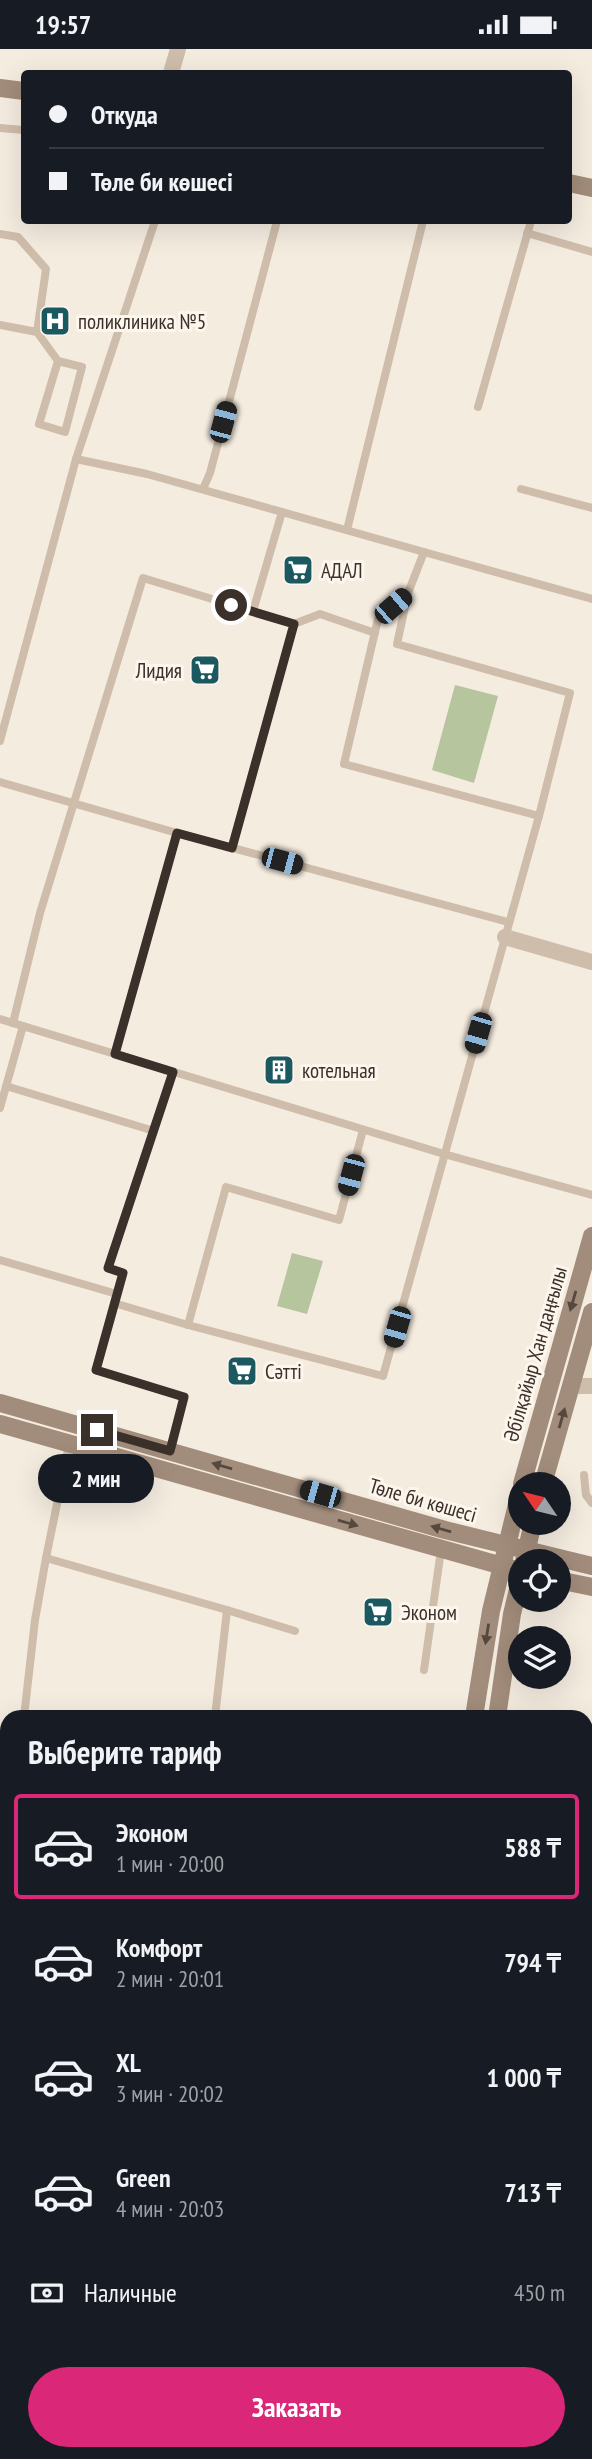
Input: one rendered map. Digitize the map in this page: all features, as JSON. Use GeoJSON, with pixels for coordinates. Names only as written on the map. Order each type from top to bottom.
{"type":"FeatureCollection","features":[{"type":"Feature","properties":{"kind":"main road"},"geometry":{"type":"LineString","coordinates":[[0,87],[21,90]]}},
{"type":"Feature","properties":{"kind":"main road"},"geometry":{"type":"LineString","coordinates":[[572,184],[592,187]]}},
{"type":"Feature","properties":{"kind":"main road","name":"Әбілқайыр Хан даңғылы"},"geometry":{"type":"LineString","coordinates":[[525,1472],[592,1236]]}},
{"type":"Feature","properties":{"kind":"main road","name":"Әбілқайыр Хан даңғылы"},"geometry":{"type":"LineString","coordinates":[[546,1472],[592,1312]]}},
{"type":"Feature","properties":{"kind":"main road","name":"Төле би көшесі"},"geometry":{"type":"LineString","coordinates":[[0,1403],[512,1549]]}},
{"type":"Feature","properties":{"kind":"main road","name":"Төле би көшесі"},"geometry":{"type":"LineString","coordinates":[[0,1424],[508,1568]]}},
{"type":"Feature","properties":{"kind":"main road"},"geometry":{"type":"LineString","coordinates":[[475,1710],[491,1611],[509,1535]]}},
{"type":"Feature","properties":{"kind":"main road","name":"Төле би көшесі"},"geometry":{"type":"LineString","coordinates":[[571,1563],[592,1566]]}},
{"type":"Feature","properties":{"kind":"main road"},"geometry":{"type":"LineString","coordinates":[[571,1583],[592,1587]]}},
{"type":"Feature","properties":{"kind":"main road"},"geometry":{"type":"LineString","coordinates":[[498,1710],[512,1612]]}},
{"type":"Feature","properties":{"kind":"street"},"geometry":{"type":"LineString","coordinates":[[172,70],[177,49]]}},
{"type":"Feature","properties":{"kind":"street"},"geometry":{"type":"LineString","coordinates":[[506,930],[592,961]]}},
{"type":"Feature","properties":{"kind":"street"},"geometry":{"type":"LineString","coordinates":[[571,1386],[592,1387]]}},
{"type":"Feature","properties":{"kind":"lane"},"geometry":{"type":"LineString","coordinates":[[0,128],[21,130]]}},
{"type":"Feature","properties":{"kind":"lane"},"geometry":{"type":"LineString","coordinates":[[0,741],[2,722],[76,459],[154,224]]}},
{"type":"Feature","properties":{"kind":"lane"},"geometry":{"type":"LineString","coordinates":[[203,489],[210,473],[275,224]]}},
{"type":"Feature","properties":{"kind":"lane"},"geometry":{"type":"LineString","coordinates":[[347,530],[422,224]]}},
{"type":"Feature","properties":{"kind":"lane"},"geometry":{"type":"LineString","coordinates":[[478,407],[530,224]]}},
{"type":"Feature","properties":{"kind":"lane"},"geometry":{"type":"LineString","coordinates":[[527,233],[592,252]]}},
{"type":"Feature","properties":{"kind":"lane"},"geometry":{"type":"LineString","coordinates":[[0,234],[18,237],[46,269],[37,332]]}},
{"type":"Feature","properties":{"kind":"lane"},"geometry":{"type":"LineString","coordinates":[[0,325],[37,332],[58,361],[82,367],[65,432],[39,425],[58,361]]}},
{"type":"Feature","properties":{"kind":"lane"},"geometry":{"type":"LineString","coordinates":[[76,459],[203,489],[592,599]]}},
{"type":"Feature","properties":{"kind":"lane"},"geometry":{"type":"LineString","coordinates":[[520,489],[592,508]]}},
{"type":"Feature","properties":{"kind":"lane"},"geometry":{"type":"LineString","coordinates":[[253,611],[282,512]]}},
{"type":"Feature","properties":{"kind":"lane"},"geometry":{"type":"LineString","coordinates":[[0,1260],[188,1325],[383,1376],[539,817],[570,693],[397,643],[408,593],[424,552]]}},
{"type":"Feature","properties":{"kind":"lane"},"geometry":{"type":"LineString","coordinates":[[0,1108],[40,913],[143,578],[294,624],[320,614],[374,633]]}},
{"type":"Feature","properties":{"kind":"lane"},"geometry":{"type":"LineString","coordinates":[[408,593],[378,619],[344,764],[539,817]]}},
{"type":"Feature","properties":{"kind":"lane"},"geometry":{"type":"LineString","coordinates":[[232,848],[294,624]]}},
{"type":"Feature","properties":{"kind":"lane"},"geometry":{"type":"LineString","coordinates":[[0,782],[506,930]]}},
{"type":"Feature","properties":{"kind":"lane"},"geometry":{"type":"LineString","coordinates":[[115,1054],[177,833]]}},
{"type":"Feature","properties":{"kind":"lane"},"geometry":{"type":"LineString","coordinates":[[0,1019],[363,1130],[592,1195]]}},
{"type":"Feature","properties":{"kind":"lane"},"geometry":{"type":"LineString","coordinates":[[170,1451],[184,1397],[96,1370],[123,1273],[108,1268],[173,1072]]}},
{"type":"Feature","properties":{"kind":"lane"},"geometry":{"type":"LineString","coordinates":[[6,1086],[154,1131]]}},
{"type":"Feature","properties":{"kind":"lane"},"geometry":{"type":"LineString","coordinates":[[188,1325],[226,1187],[338,1220],[363,1130]]}},
{"type":"Feature","properties":{"kind":"lane"},"geometry":{"type":"LineString","coordinates":[[25,1710],[35,1620],[70,1443]]}},
{"type":"Feature","properties":{"kind":"lane"},"geometry":{"type":"LineString","coordinates":[[584,1475],[586,1495],[592,1503]]}},
{"type":"Feature","properties":{"kind":"lane"},"geometry":{"type":"LineString","coordinates":[[424,1670],[442,1550]]}},
{"type":"Feature","properties":{"kind":"lane"},"geometry":{"type":"LineString","coordinates":[[46,1558],[295,1631]]}},
{"type":"Feature","properties":{"kind":"lane"},"geometry":{"type":"LineString","coordinates":[[216,1710],[227,1610]]}},
{"type":"Feature","properties":{"kind":"green space"},"geometry":{"type":"Polygon","coordinates":[[[455,685],[498,696],[474,783],[432,770],[455,685]]]}},
{"type":"Feature","properties":{"kind":"green space"},"geometry":{"type":"Polygon","coordinates":[[[292,1253],[323,1261],[307,1314],[277,1306],[292,1253]]]}},
{"type":"Feature","properties":{"kind":"place","name":"поликлиника №5"},"geometry":{"type":"Point","coordinates":[55,321]}},
{"type":"Feature","properties":{"kind":"place","name":"АДАЛ"},"geometry":{"type":"Point","coordinates":[298,570]}},
{"type":"Feature","properties":{"kind":"place","name":"Лидия"},"geometry":{"type":"Point","coordinates":[205,670]}},
{"type":"Feature","properties":{"kind":"place","name":"котельная"},"geometry":{"type":"Point","coordinates":[279,1070]}},
{"type":"Feature","properties":{"kind":"place","name":"Cәтті"},"geometry":{"type":"Point","coordinates":[242,1371]}},
{"type":"Feature","properties":{"kind":"place","name":"Эконом"},"geometry":{"type":"Point","coordinates":[378,1612]}},
{"type":"Feature","properties":{"kind":"route"},"geometry":{"type":"LineString","coordinates":[[97,1430],[170,1451],[184,1397],[96,1370],[123,1273],[108,1268],[173,1072],[115,1054],[177,833],[232,848],[294,624],[231,605]]}}]}
